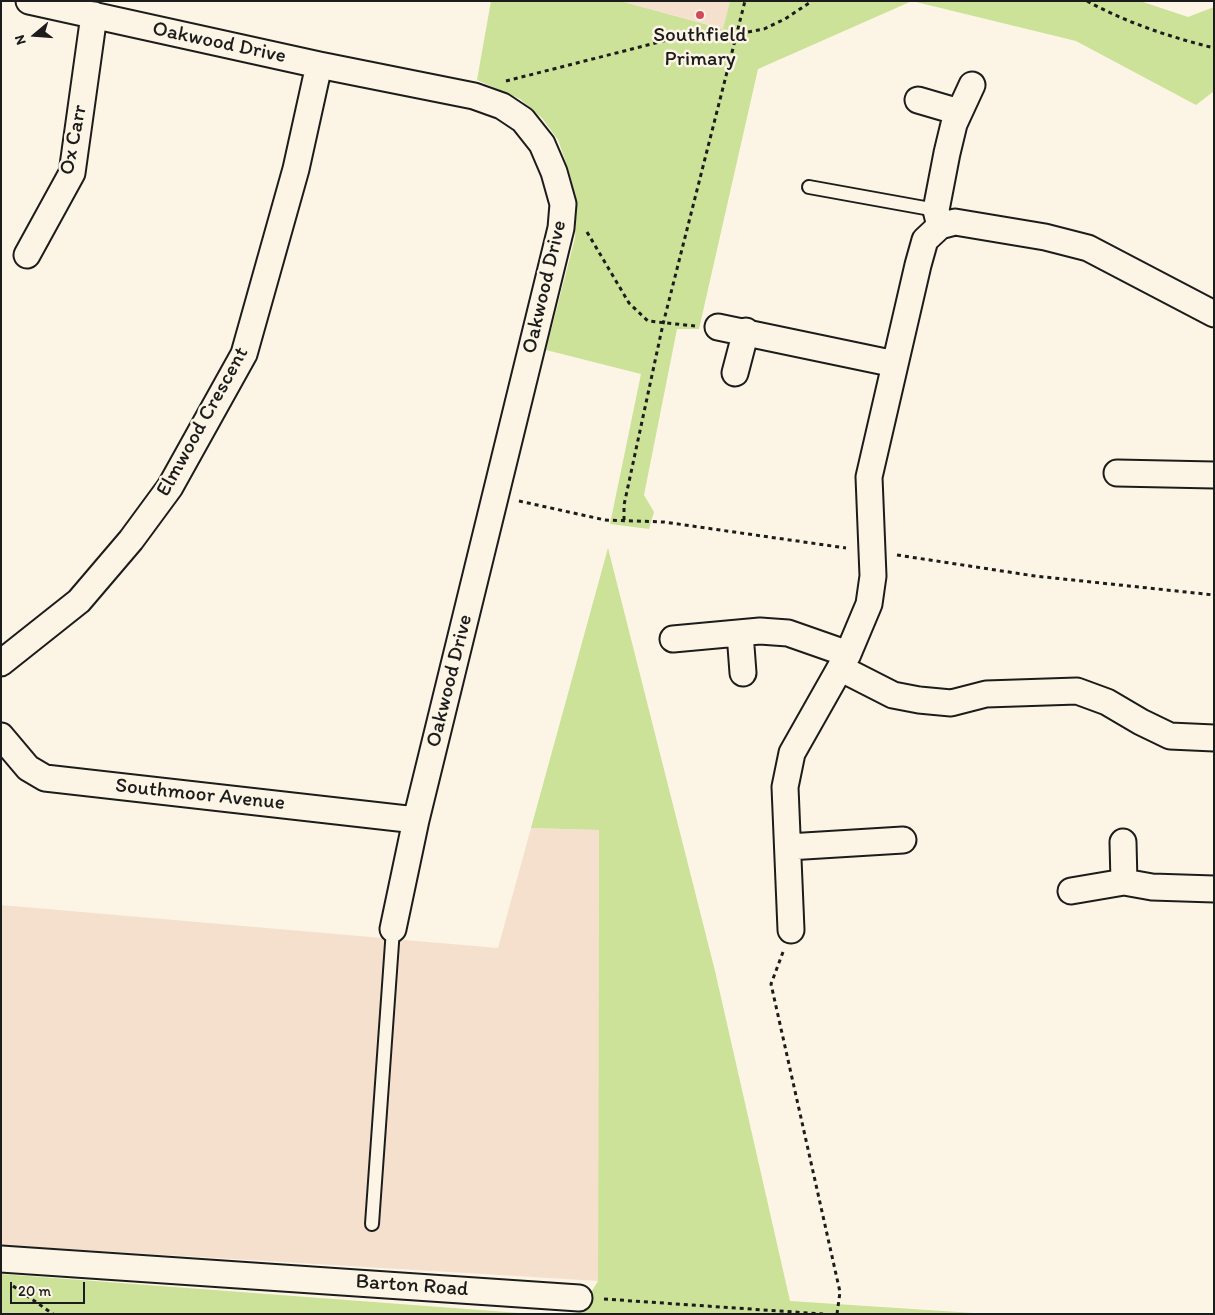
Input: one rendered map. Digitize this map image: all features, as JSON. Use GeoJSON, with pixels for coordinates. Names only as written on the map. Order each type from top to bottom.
{"type":"FeatureCollection","features":[{"type":"Feature","properties":{"kind":"street","name":"Oakwood Drive"},"geometry":{"type":"LineString","coordinates":[[29,1],[319,65],[474,96],[502,106],[523,120],[542,144],[554,172],[563,204],[560,228],[416,820],[393,929]]}},
{"type":"Feature","properties":{"kind":"street","name":"Ox Carr"},"geometry":{"type":"LineString","coordinates":[[27,255],[72,173],[94,15]]}},
{"type":"Feature","properties":{"kind":"street","name":"Elmwood Crescent"},"geometry":{"type":"LineString","coordinates":[[1,663],[79,601],[131,540],[170,487],[244,354],[296,169],[319,65]]}},
{"type":"Feature","properties":{"kind":"street"},"geometry":{"type":"LineString","coordinates":[[791,930],[785,787],[792,753],[844,661],[869,604],[873,576],[869,477],[926,240],[938,218],[954,124],[972,85]]}},
{"type":"Feature","properties":{"kind":"street"},"geometry":{"type":"LineString","coordinates":[[918,100],[959,112]]}},
{"type":"Feature","properties":{"kind":"street"},"geometry":{"type":"LineString","coordinates":[[938,218],[1045,237],[1088,248],[1214,314]]}},
{"type":"Feature","properties":{"kind":"street"},"geometry":{"type":"LineString","coordinates":[[718,327],[746,331],[895,364]]}},
{"type":"Feature","properties":{"kind":"street"},"geometry":{"type":"LineString","coordinates":[[735,373],[746,331]]}},
{"type":"Feature","properties":{"kind":"street"},"geometry":{"type":"LineString","coordinates":[[1116,473],[1214,475]]}},
{"type":"Feature","properties":{"kind":"street"},"geometry":{"type":"LineString","coordinates":[[673,639],[760,631],[788,633],[844,661],[893,695],[951,703],[986,694],[1077,691],[1108,702],[1141,722],[1170,736],[1214,738]]}},
{"type":"Feature","properties":{"kind":"street"},"geometry":{"type":"LineString","coordinates":[[740,633],[743,673]]}},
{"type":"Feature","properties":{"kind":"street","name":"Southmoor Avenue"},"geometry":{"type":"LineString","coordinates":[[1,736],[28,768],[45,778],[416,820]]}},
{"type":"Feature","properties":{"kind":"street"},"geometry":{"type":"LineString","coordinates":[[788,847],[903,840]]}},
{"type":"Feature","properties":{"kind":"street"},"geometry":{"type":"LineString","coordinates":[[1123,842],[1124,882]]}},
{"type":"Feature","properties":{"kind":"street"},"geometry":{"type":"LineString","coordinates":[[1071,891],[1124,882],[1171,888],[1214,889]]}},
{"type":"Feature","properties":{"kind":"street","name":"Barton Road"},"geometry":{"type":"LineString","coordinates":[[4,1271],[579,1298]]}},
{"type":"Feature","properties":{"kind":"lane"},"geometry":{"type":"LineString","coordinates":[[809,186],[938,218]]}},
{"type":"Feature","properties":{"kind":"lane"},"geometry":{"type":"LineString","coordinates":[[372,1224],[393,929]]}},
{"type":"Feature","properties":{"kind":"path"},"geometry":{"type":"LineString","coordinates":[[624,520],[624,505],[663,324],[745,1]]}},
{"type":"Feature","properties":{"kind":"path"},"geometry":{"type":"LineString","coordinates":[[474,96],[504,81],[687,36],[738,34],[764,29],[785,19],[812,1]]}},
{"type":"Feature","properties":{"kind":"path"},"geometry":{"type":"LineString","coordinates":[[1087,1],[1120,18],[1179,39],[1214,48]]}},
{"type":"Feature","properties":{"kind":"path"},"geometry":{"type":"LineString","coordinates":[[563,204],[575,212],[630,303],[648,321],[663,324],[718,327]]}},
{"type":"Feature","properties":{"kind":"path"},"geometry":{"type":"LineString","coordinates":[[791,930],[771,984],[840,1292],[836,1314]]}},
{"type":"Feature","properties":{"kind":"path"},"geometry":{"type":"LineString","coordinates":[[4,1271],[53,1314]]}},
{"type":"Feature","properties":{"kind":"path"},"geometry":{"type":"LineString","coordinates":[[579,1298],[823,1314]]}},
{"type":"Feature","properties":{"kind":"shaded area","name":"Southfield Primary"},"geometry":{"type":"Polygon","coordinates":[[[620,1],[730,1],[724,29],[620,1]]]}},
{"type":"Feature","properties":{"kind":"shaded area"},"geometry":{"type":"Polygon","coordinates":[[[531,828],[599,830],[598,1281],[1,1245],[1,905],[498,948],[531,828]]]}},
{"type":"Feature","properties":{"kind":"green space"},"geometry":{"type":"Polygon","coordinates":[[[491,1],[620,1],[723,29],[730,1],[912,1],[758,69],[699,329],[677,329],[644,495],[654,512],[649,529],[610,524],[641,374],[546,350],[575,238],[577,202],[558,140],[542,118],[520,99],[477,80],[491,1]]]}},
{"type":"Feature","properties":{"kind":"green space"},"geometry":{"type":"Polygon","coordinates":[[[912,1],[1140,1],[1188,17],[1214,7],[1214,91],[1196,105],[1076,41],[912,1]]]}},
{"type":"Feature","properties":{"kind":"green space"},"geometry":{"type":"Polygon","coordinates":[[[608,548],[715,971],[790,1301],[989,1314],[578,1314],[598,1281],[599,830],[531,828],[608,548]]]}},
{"type":"Feature","properties":{"kind":"green space"},"geometry":{"type":"Polygon","coordinates":[[[1,1274],[533,1314],[1,1314],[1,1274]]]}},
{"type":"Feature","properties":{"kind":"place","name":"Southfield Primary"},"geometry":{"type":"Point","coordinates":[700,15]}}]}
